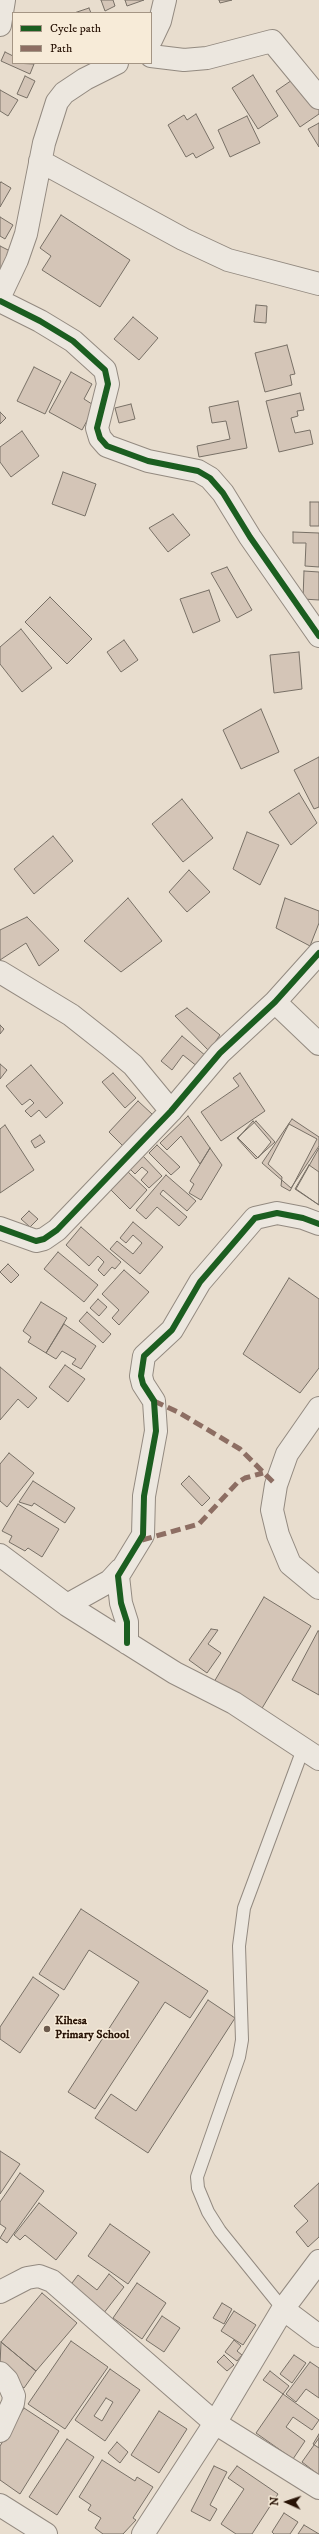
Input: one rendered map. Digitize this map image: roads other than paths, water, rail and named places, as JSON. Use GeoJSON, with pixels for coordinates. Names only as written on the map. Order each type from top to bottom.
{"type":"FeatureCollection","features":[{"type":"Feature","properties":{"kind":"street"},"geometry":{"type":"LineString","coordinates":[[0,25],[4,0]]}},
{"type":"Feature","properties":{"kind":"street"},"geometry":{"type":"LineString","coordinates":[[152,38],[160,21],[165,0]]}},
{"type":"Feature","properties":{"kind":"street"},"geometry":{"type":"LineString","coordinates":[[152,56],[184,60],[207,58],[272,41],[319,98]]}},
{"type":"Feature","properties":{"kind":"street"},"geometry":{"type":"LineString","coordinates":[[0,296],[17,260],[26,234],[40,161],[57,102],[64,93],[86,79],[115,64]]}},
{"type":"Feature","properties":{"kind":"street"},"geometry":{"type":"LineString","coordinates":[[40,161],[183,239],[228,260],[319,284]]}},
{"type":"Feature","properties":{"kind":"street"},"geometry":{"type":"LineString","coordinates":[[0,301],[40,321],[73,341],[105,370],[108,384],[97,428],[100,438],[107,446],[148,461],[198,472],[210,478],[223,493],[250,537],[318,631],[319,636]]}},
{"type":"Feature","properties":{"kind":"street"},"geometry":{"type":"LineString","coordinates":[[0,1228],[36,1241],[44,1239],[57,1230],[171,1111],[220,1053],[275,1002],[319,953]]}},
{"type":"Feature","properties":{"kind":"street"},"geometry":{"type":"LineString","coordinates":[[0,972],[71,1015],[109,1045],[133,1065],[171,1111]]}},
{"type":"Feature","properties":{"kind":"street"},"geometry":{"type":"LineString","coordinates":[[275,1002],[319,1044]]}},
{"type":"Feature","properties":{"kind":"street"},"geometry":{"type":"LineString","coordinates":[[67,1605],[110,1581],[140,1544],[143,1535],[144,1496],[156,1431],[154,1401],[141,1376],[144,1356],[172,1330],[200,1282],[256,1218],[277,1213],[303,1218],[319,1224]]}},
{"type":"Feature","properties":{"kind":"street"},"geometry":{"type":"LineString","coordinates":[[319,1408],[287,1454],[276,1485],[272,1510],[278,1535],[290,1564],[319,1588]]}},
{"type":"Feature","properties":{"kind":"street"},"geometry":{"type":"LineString","coordinates":[[0,1555],[67,1605],[175,1673],[234,1703],[311,1754]]}},
{"type":"Feature","properties":{"kind":"street"},"geometry":{"type":"LineString","coordinates":[[120,1570],[118,1581],[128,1622],[127,1643]]}},
{"type":"Feature","properties":{"kind":"street"},"geometry":{"type":"LineString","coordinates":[[143,2534],[215,2423],[283,2309],[319,2261]]}},
{"type":"Feature","properties":{"kind":"street"},"geometry":{"type":"LineString","coordinates":[[0,2292],[27,2278],[39,2276],[52,2281],[215,2423],[319,2488]]}},
{"type":"Feature","properties":{"kind":"street"},"geometry":{"type":"LineString","coordinates":[[283,2309],[319,2336]]}},
{"type":"Feature","properties":{"kind":"street"},"geometry":{"type":"LineString","coordinates":[[0,2373],[10,2384],[14,2396],[13,2403],[0,2431]]}},
{"type":"Feature","properties":{"kind":"street"},"geometry":{"type":"LineString","coordinates":[[0,2505],[46,2534]]}},
{"type":"Feature","properties":{"kind":"lane"},"geometry":{"type":"LineString","coordinates":[[283,2309],[216,2225],[198,2188],[197,2178],[235,2071],[242,2040],[238,1953],[244,1908],[311,1754]]}},
{"type":"Feature","properties":{"kind":"place","name":"Kihesa Primary School"},"geometry":{"type":"Point","coordinates":[47,2029]}}]}
